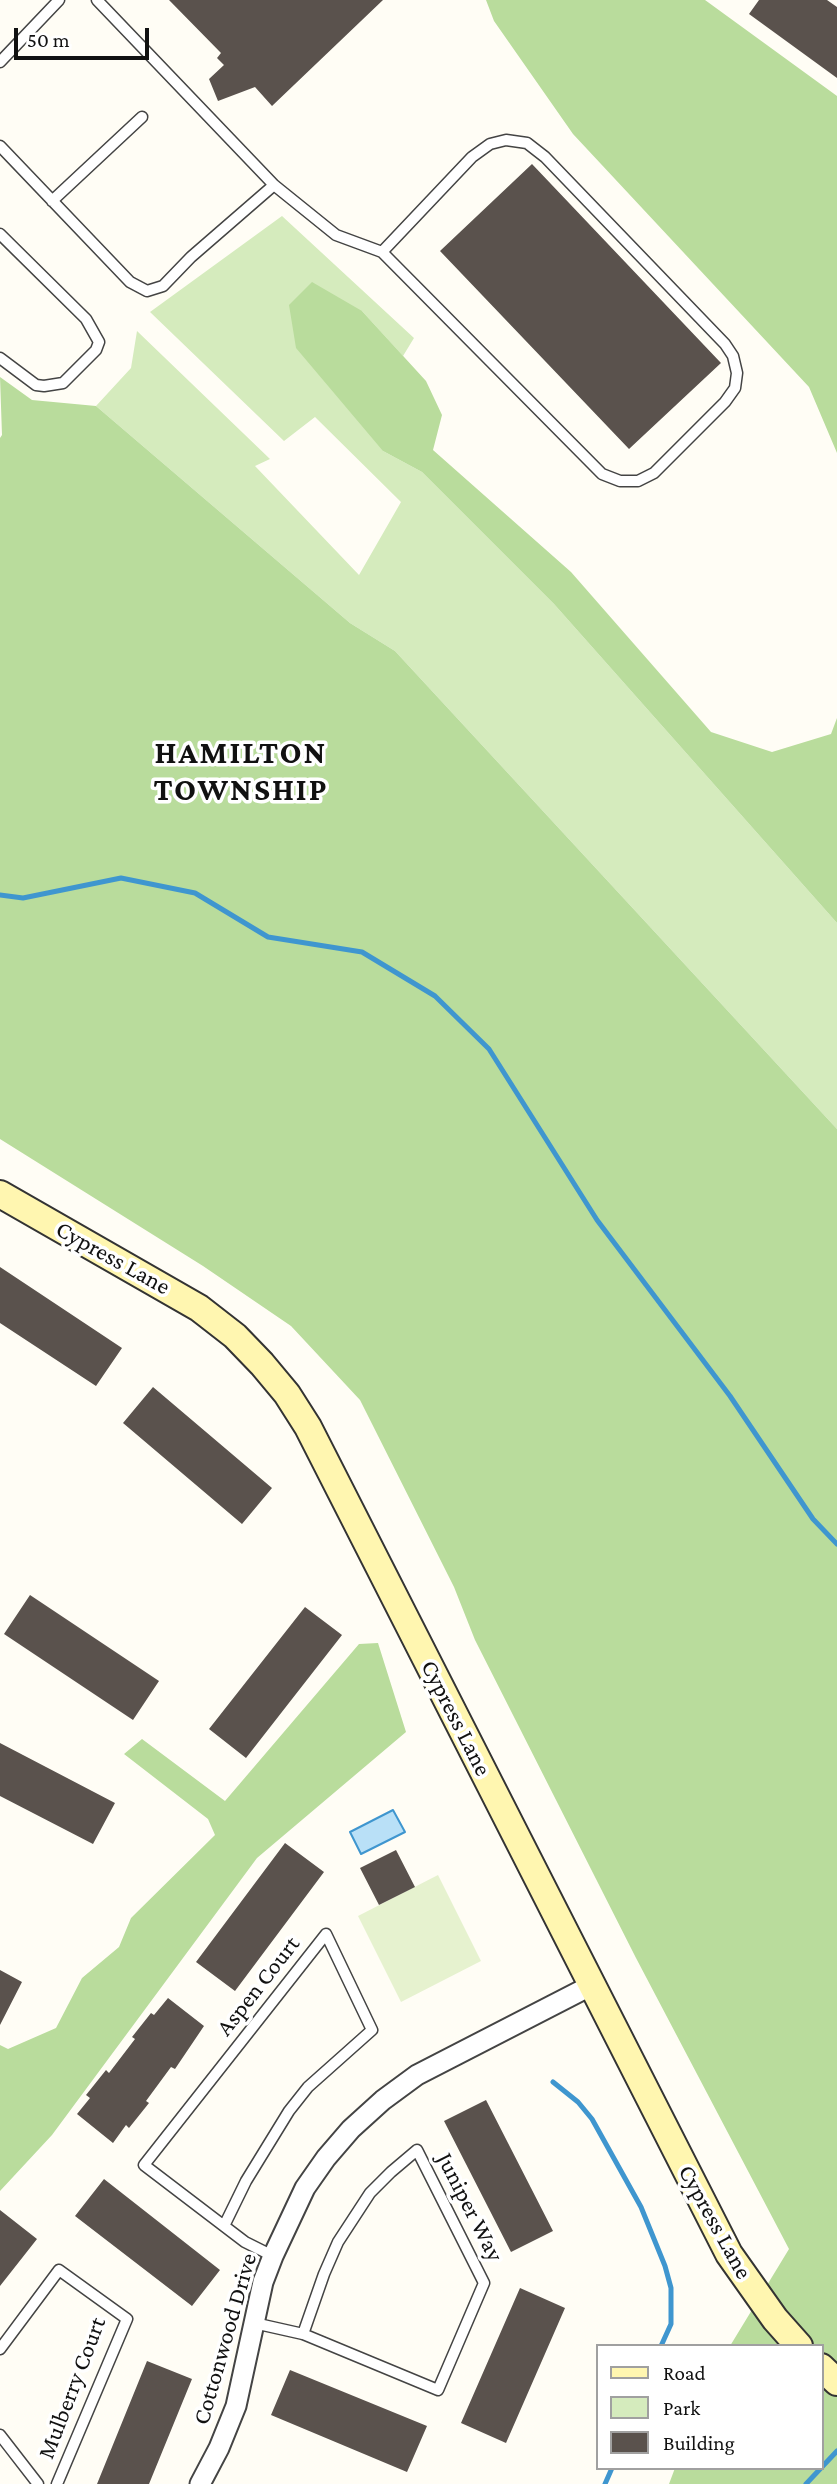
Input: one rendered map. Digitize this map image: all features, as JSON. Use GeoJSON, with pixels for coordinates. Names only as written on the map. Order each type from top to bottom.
{"type":"FeatureCollection","features":[{"type":"Feature","properties":{"kind":"street","name":"Cypress Lane"},"geometry":{"type":"LineString","coordinates":[[0,1194],[199,1308],[244,1345],[287,1394],[308,1427],[729,2254],[775,2319],[797,2344]]}},
{"type":"Feature","properties":{"kind":"street","name":"Cottonwood Drive"},"geometry":{"type":"LineString","coordinates":[[200,2484],[219,2448],[236,2406],[263,2282],[273,2256],[305,2188],[326,2158],[383,2099],[417,2074],[592,1985]]}},
{"type":"Feature","properties":{"kind":"street"},"geometry":{"type":"LineString","coordinates":[[823,2369],[837,2382]]}},
{"type":"Feature","properties":{"kind":"lane"},"geometry":{"type":"LineString","coordinates":[[0,62],[58,0]]}},
{"type":"Feature","properties":{"kind":"lane"},"geometry":{"type":"LineString","coordinates":[[97,0],[274,185],[336,235],[383,252],[602,474],[621,481],[638,481],[654,473],[725,402],[735,388],[737,373],[733,356],[725,344],[545,157],[527,144],[506,139],[490,144],[383,252]]}},
{"type":"Feature","properties":{"kind":"lane"},"geometry":{"type":"LineString","coordinates":[[52,201],[142,117]]}},
{"type":"Feature","properties":{"kind":"lane"},"geometry":{"type":"LineString","coordinates":[[0,146],[130,282],[147,291],[163,286],[191,257],[274,185]]}},
{"type":"Feature","properties":{"kind":"lane"},"geometry":{"type":"LineString","coordinates":[[0,234],[86,319],[99,342],[96,350],[63,383],[36,385],[0,358]]}},
{"type":"Feature","properties":{"kind":"lane","name":"Aspen Court"},"geometry":{"type":"LineString","coordinates":[[224,2226],[246,2181],[289,2112],[308,2087],[372,2030],[326,1934],[144,2165],[224,2226],[245,2242],[273,2256]]}},
{"type":"Feature","properties":{"kind":"lane","name":"Juniper Way"},"geometry":{"type":"LineString","coordinates":[[254,2323],[303,2334],[438,2390],[484,2283],[417,2150],[370,2193],[349,2224],[324,2274],[303,2334]]}},
{"type":"Feature","properties":{"kind":"lane","name":"Mulberry Court"},"geometry":{"type":"LineString","coordinates":[[0,2349],[60,2270],[127,2319],[57,2484]]}},
{"type":"Feature","properties":{"kind":"lane","name":"Mulberry Court"},"geometry":{"type":"LineString","coordinates":[[0,2435],[38,2484]]}},
{"type":"Feature","properties":{"kind":"green space"},"geometry":{"type":"Polygon","coordinates":[[[486,0],[705,0],[837,96],[837,453],[809,387],[573,134],[494,21],[486,0]]]}},
{"type":"Feature","properties":{"kind":"green space"},"geometry":{"type":"Polygon","coordinates":[[[282,216],[414,338],[403,356],[362,311],[383,451],[422,472],[554,604],[837,923],[837,1129],[395,651],[350,623],[96,406],[131,368],[137,331],[270,459],[255,466],[359,575],[401,502],[315,417],[284,441],[150,312],[282,216]]]}},
{"type":"Feature","properties":{"kind":"green space"},"geometry":{"type":"Polygon","coordinates":[[[312,282],[362,311],[426,381],[442,415],[433,450],[571,572],[711,732],[772,752],[831,734],[837,718],[837,923],[554,604],[422,472],[383,451],[296,348],[289,305],[312,282]]]}},
{"type":"Feature","properties":{"kind":"green space"},"geometry":{"type":"Polygon","coordinates":[[[0,377],[32,400],[96,406],[350,623],[395,651],[837,1129],[837,2484],[669,2484],[674,2470],[823,2470],[823,2344],[731,2344],[789,2249],[636,1958],[475,1640],[454,1587],[360,1400],[291,1326],[203,1266],[0,1139],[0,377]]]}},
{"type":"Feature","properties":{"kind":"green space"},"geometry":{"type":"Polygon","coordinates":[[[378,1643],[406,1732],[257,1858],[52,2135],[0,2191],[0,2045],[8,2049],[56,2028],[82,1978],[119,1947],[131,1918],[215,1835],[208,1819],[124,1754],[142,1739],[225,1801],[359,1644],[378,1643]]]}},
{"type":"Feature","properties":{"kind":"green space"},"geometry":{"type":"Polygon","coordinates":[[[438,1875],[481,1961],[401,2002],[358,1916],[438,1875]]]}},
{"type":"Feature","properties":{"kind":"water"},"geometry":{"type":"Polygon","coordinates":[[[393,1810],[405,1832],[361,1854],[350,1832],[393,1810]]]}},
{"type":"Feature","properties":{"kind":"building"},"geometry":{"type":"Polygon","coordinates":[[[169,0],[383,0],[272,106],[255,87],[218,101],[209,79],[224,65],[217,58],[221,53],[169,0]]]}},
{"type":"Feature","properties":{"kind":"building"},"geometry":{"type":"Polygon","coordinates":[[[759,0],[827,0],[837,7],[837,78],[749,14],[759,0]]]}},
{"type":"Feature","properties":{"kind":"building"},"geometry":{"type":"Polygon","coordinates":[[[532,164],[721,363],[629,449],[440,251],[532,164]]]}},
{"type":"Feature","properties":{"kind":"building"},"geometry":{"type":"Polygon","coordinates":[[[0,1267],[122,1348],[96,1386],[0,1323],[0,1267]]]}},
{"type":"Feature","properties":{"kind":"building"},"geometry":{"type":"Polygon","coordinates":[[[153,1387],[272,1488],[242,1524],[123,1423],[153,1387]]]}},
{"type":"Feature","properties":{"kind":"building"},"geometry":{"type":"Polygon","coordinates":[[[30,1595],[159,1681],[133,1720],[4,1634],[30,1595]]]}},
{"type":"Feature","properties":{"kind":"building"},"geometry":{"type":"Polygon","coordinates":[[[305,1607],[342,1635],[246,1758],[209,1729],[305,1607]]]}},
{"type":"Feature","properties":{"kind":"building"},"geometry":{"type":"Polygon","coordinates":[[[0,1743],[115,1803],[93,1844],[0,1796],[0,1743]]]}},
{"type":"Feature","properties":{"kind":"building"},"geometry":{"type":"Polygon","coordinates":[[[285,1843],[324,1872],[235,1991],[196,1962],[285,1843]]]}},
{"type":"Feature","properties":{"kind":"building"},"geometry":{"type":"Polygon","coordinates":[[[396,1850],[415,1887],[379,1905],[360,1868],[396,1850]]]}},
{"type":"Feature","properties":{"kind":"building"},"geometry":{"type":"Polygon","coordinates":[[[0,1970],[22,1982],[0,2025],[0,1970]]]}},
{"type":"Feature","properties":{"kind":"building"},"geometry":{"type":"Polygon","coordinates":[[[168,1998],[204,2026],[175,2069],[171,2067],[146,2101],[149,2103],[129,2128],[126,2125],[113,2143],[77,2114],[90,2098],[86,2095],[106,2070],[109,2073],[135,2039],[132,2037],[151,2013],[154,2015],[168,1998]]]}},
{"type":"Feature","properties":{"kind":"building"},"geometry":{"type":"Polygon","coordinates":[[[486,2100],[553,2231],[511,2252],[444,2121],[486,2100]]]}},
{"type":"Feature","properties":{"kind":"building"},"geometry":{"type":"Polygon","coordinates":[[[104,2179],[220,2270],[192,2306],[75,2216],[104,2179]]]}},
{"type":"Feature","properties":{"kind":"building"},"geometry":{"type":"Polygon","coordinates":[[[0,2210],[37,2239],[0,2286],[0,2210]]]}},
{"type":"Feature","properties":{"kind":"building"},"geometry":{"type":"Polygon","coordinates":[[[520,2288],[565,2308],[506,2443],[461,2423],[520,2288]]]}},
{"type":"Feature","properties":{"kind":"building"},"geometry":{"type":"Polygon","coordinates":[[[147,2361],[192,2379],[149,2484],[97,2484],[147,2361]]]}},
{"type":"Feature","properties":{"kind":"building"},"geometry":{"type":"Polygon","coordinates":[[[290,2370],[427,2426],[407,2472],[271,2415],[290,2370]]]}},
{"type":"Feature","properties":{"kind":"waterway"},"geometry":{"type":"LineString","coordinates":[[0,895],[23,898],[121,878],[195,893],[268,937],[362,952],[435,996],[489,1049],[597,1220],[730,1396],[813,1519],[837,1544]]}},
{"type":"Feature","properties":{"kind":"waterway"},"geometry":{"type":"LineString","coordinates":[[553,2082],[578,2102],[592,2119],[641,2207],[671,2288],[671,2324],[662,2344]]}},
{"type":"Feature","properties":{"kind":"waterway"},"geometry":{"type":"LineString","coordinates":[[823,2466],[837,2451]]}},
{"type":"Feature","properties":{"kind":"waterway"},"geometry":{"type":"LineString","coordinates":[[605,2484],[611,2470]]}},
{"type":"Feature","properties":{"kind":"waterway"},"geometry":{"type":"LineString","coordinates":[[806,2484],[819,2470]]}},
{"type":"Feature","properties":{"kind":"district","name":"HAMILTON TOWNSHIP"},"geometry":{"type":"Point","coordinates":[241,772]}}]}
